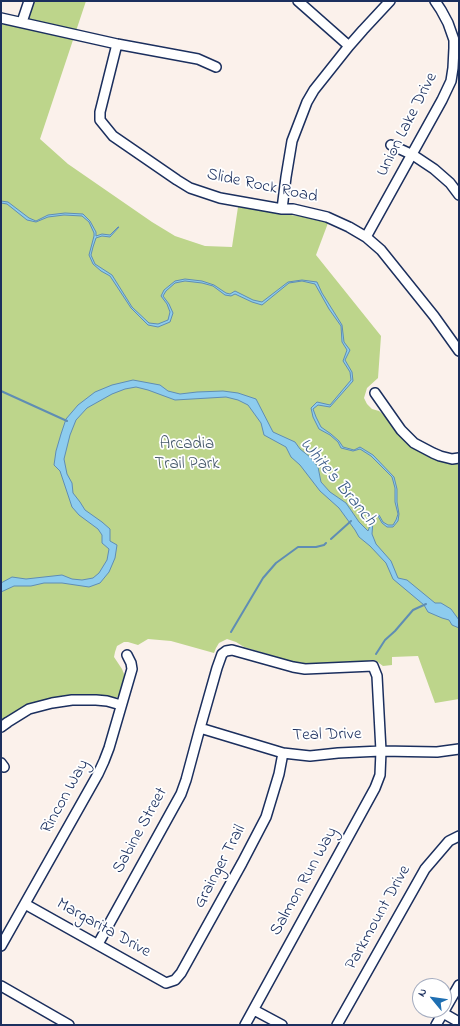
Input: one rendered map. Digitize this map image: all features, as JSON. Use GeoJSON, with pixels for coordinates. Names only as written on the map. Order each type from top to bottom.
{"type":"FeatureCollection","features":[{"type":"Feature","properties":{"kind":"street"},"geometry":{"type":"LineString","coordinates":[[22,22],[29,1]]}},
{"type":"Feature","properties":{"kind":"street"},"geometry":{"type":"LineString","coordinates":[[298,1],[349,46]]}},
{"type":"Feature","properties":{"kind":"street"},"geometry":{"type":"LineString","coordinates":[[282,209],[288,159],[292,141],[303,111],[314,90],[349,46],[390,1]]}},
{"type":"Feature","properties":{"kind":"street","name":"Union Lake Drive"},"geometry":{"type":"LineString","coordinates":[[366,237],[413,155],[451,80],[454,40],[448,22],[435,1]]}},
{"type":"Feature","properties":{"kind":"street"},"geometry":{"type":"LineString","coordinates":[[1,18],[117,44],[198,59],[216,67]]}},
{"type":"Feature","properties":{"kind":"street","name":"Slide Rock Road"},"geometry":{"type":"LineString","coordinates":[[117,44],[100,112],[100,120],[113,136],[190,188],[220,198],[282,209],[292,209],[327,217],[366,237],[381,250],[434,316],[459,351]]}},
{"type":"Feature","properties":{"kind":"street"},"geometry":{"type":"LineString","coordinates":[[390,145],[413,155],[450,183],[459,195]]}},
{"type":"Feature","properties":{"kind":"street"},"geometry":{"type":"LineString","coordinates":[[375,393],[401,430],[414,443],[436,455],[452,459],[459,458]]}},
{"type":"Feature","properties":{"kind":"street","name":"Sabine Street"},"geometry":{"type":"LineString","coordinates":[[98,944],[181,794],[217,668],[222,654],[226,651],[232,650],[305,669],[373,666],[377,676],[381,751]]}},
{"type":"Feature","properties":{"kind":"street","name":"Rincon Way"},"geometry":{"type":"LineString","coordinates":[[1,946],[98,774],[108,748],[132,670],[131,663],[127,655]]}},
{"type":"Feature","properties":{"kind":"street"},"geometry":{"type":"LineString","coordinates":[[1,727],[29,709],[52,703],[72,700],[96,700],[108,701],[121,705]]}},
{"type":"Feature","properties":{"kind":"street","name":"Teal Drive"},"geometry":{"type":"LineString","coordinates":[[200,728],[283,753],[310,756],[381,751],[437,752],[459,749]]}},
{"type":"Feature","properties":{"kind":"street","name":"Salmon Run Way"},"geometry":{"type":"LineString","coordinates":[[245,1025],[375,788],[380,774],[381,751]]}},
{"type":"Feature","properties":{"kind":"street","name":"Grainger Trail"},"geometry":{"type":"LineString","coordinates":[[166,982],[175,980],[182,973],[266,818],[279,774],[283,753]]}},
{"type":"Feature","properties":{"kind":"street","name":"Parkmount Drive"},"geometry":{"type":"LineString","coordinates":[[337,1025],[425,869],[449,842],[459,836]]}},
{"type":"Feature","properties":{"kind":"street","name":"Margarita Drive"},"geometry":{"type":"LineString","coordinates":[[25,904],[166,982]]}},
{"type":"Feature","properties":{"kind":"street"},"geometry":{"type":"LineString","coordinates":[[452,997],[459,985]]}},
{"type":"Feature","properties":{"kind":"street"},"geometry":{"type":"LineString","coordinates":[[1,986],[53,1021],[69,1025]]}},
{"type":"Feature","properties":{"kind":"street"},"geometry":{"type":"LineString","coordinates":[[254,1010],[282,1025]]}},
{"type":"Feature","properties":{"kind":"green space","name":"Arcadia Trail Park"},"geometry":{"type":"Polygon","coordinates":[[[34,1],[86,1],[40,139],[68,164],[152,222],[175,236],[205,246],[232,247],[238,207],[304,217],[328,223],[316,255],[381,336],[378,378],[367,388],[364,398],[367,404],[372,409],[379,411],[386,417],[406,443],[418,451],[442,461],[459,463],[459,699],[435,703],[418,656],[392,657],[392,665],[383,666],[375,660],[362,663],[325,665],[294,662],[244,647],[227,639],[219,643],[214,653],[171,641],[148,639],[138,645],[124,642],[117,646],[114,657],[124,674],[119,696],[115,698],[77,696],[1,722],[1,24],[25,28],[34,1]]]}},
{"type":"Feature","properties":{"kind":"water"},"geometry":{"type":"Polygon","coordinates":[[[1,201],[8,202],[29,218],[36,221],[48,215],[65,213],[83,214],[90,221],[96,232],[96,236],[102,234],[110,235],[119,227],[110,237],[102,236],[96,238],[91,255],[95,264],[112,275],[132,307],[149,323],[158,324],[168,320],[170,312],[167,304],[161,296],[164,290],[175,281],[185,279],[202,281],[214,285],[226,293],[230,294],[235,291],[253,300],[262,302],[288,282],[302,280],[317,282],[322,293],[342,325],[344,342],[350,350],[345,360],[352,372],[353,381],[330,407],[318,405],[313,409],[316,417],[321,427],[339,441],[343,447],[354,450],[360,447],[373,455],[394,477],[397,489],[399,514],[398,521],[393,527],[387,527],[382,523],[378,516],[375,517],[373,521],[372,534],[376,544],[391,561],[398,578],[407,580],[435,603],[441,603],[451,609],[459,620],[459,628],[452,625],[449,620],[428,612],[424,605],[393,579],[386,563],[359,537],[339,508],[320,491],[300,465],[291,457],[286,447],[264,435],[261,423],[248,405],[238,400],[226,397],[175,400],[136,387],[112,394],[87,408],[76,420],[70,435],[64,459],[67,474],[72,483],[73,493],[85,510],[110,529],[110,541],[117,545],[115,558],[109,572],[100,583],[89,587],[62,583],[44,583],[31,586],[14,586],[1,592],[1,583],[12,577],[26,579],[62,575],[72,579],[82,580],[93,578],[99,573],[107,560],[109,549],[102,543],[102,535],[98,529],[79,515],[72,507],[60,471],[54,465],[56,451],[66,419],[78,405],[95,392],[112,385],[133,380],[160,385],[168,391],[180,394],[223,391],[238,393],[256,399],[273,432],[295,442],[300,449],[310,457],[318,467],[321,482],[330,492],[346,503],[359,522],[368,531],[374,515],[379,515],[383,522],[388,525],[393,525],[398,514],[395,502],[395,488],[392,477],[371,456],[360,449],[353,451],[341,448],[338,442],[330,435],[319,429],[313,417],[311,408],[317,402],[330,405],[351,380],[350,372],[343,361],[347,350],[342,342],[341,326],[329,309],[315,284],[302,281],[289,283],[262,305],[235,294],[231,296],[225,295],[213,286],[202,283],[185,281],[175,283],[163,296],[173,313],[170,322],[158,327],[148,325],[131,308],[110,276],[93,264],[89,255],[94,233],[89,222],[82,216],[64,215],[48,217],[36,222],[27,220],[7,204],[1,203],[1,201]]]}},
{"type":"Feature","properties":{"kind":"waterway"},"geometry":{"type":"LineString","coordinates":[[1,391],[67,421]]}},
{"type":"Feature","properties":{"kind":"waterway","name":"White's Branch"},"geometry":{"type":"LineString","coordinates":[[331,539],[351,521]]}},
{"type":"Feature","properties":{"kind":"waterway"},"geometry":{"type":"LineString","coordinates":[[231,632],[263,578],[276,563],[298,547],[316,547],[326,543]]}},
{"type":"Feature","properties":{"kind":"waterway"},"geometry":{"type":"LineString","coordinates":[[376,654],[385,640],[413,610],[426,604]]}}]}
